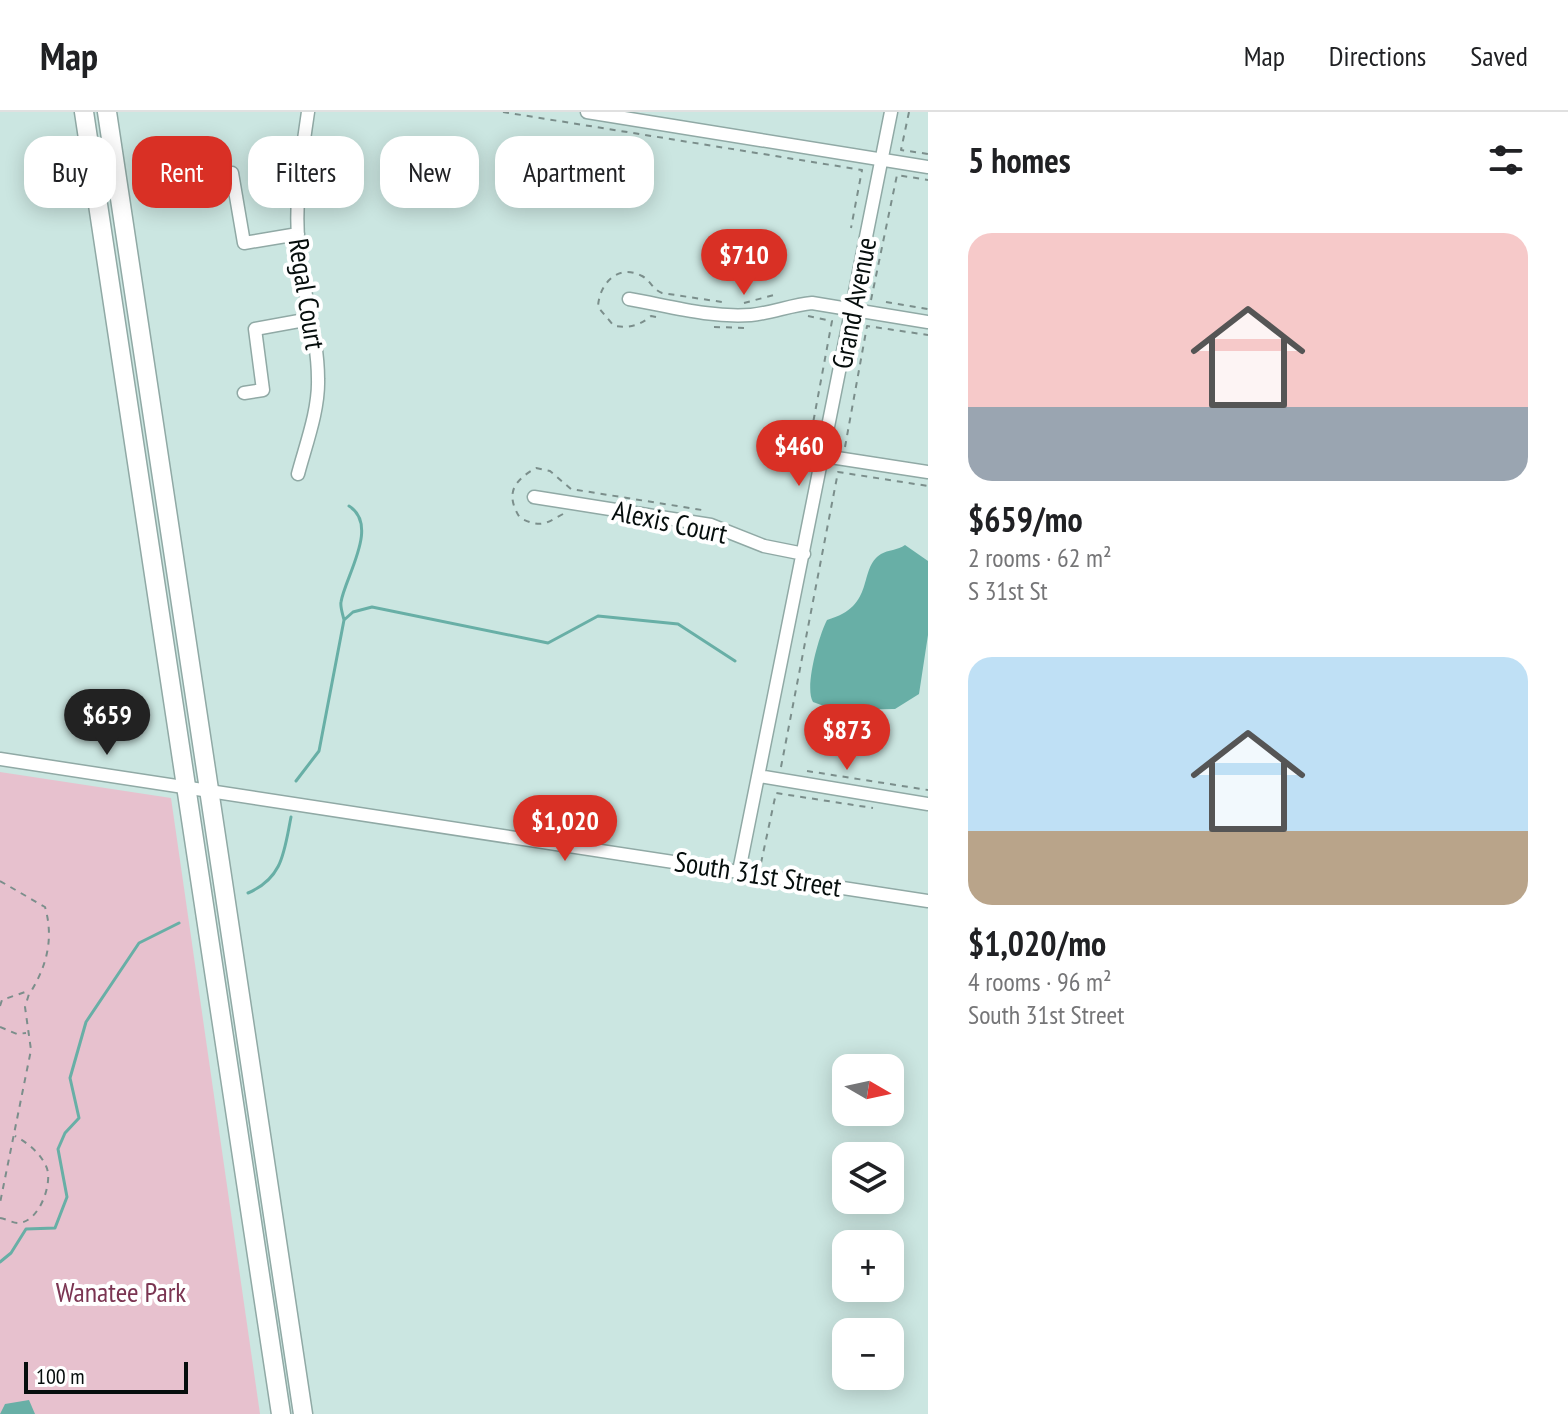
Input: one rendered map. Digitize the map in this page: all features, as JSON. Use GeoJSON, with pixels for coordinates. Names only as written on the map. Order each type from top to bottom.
{"type":"FeatureCollection","features":[{"type":"Feature","properties":{"kind":"highway"},"geometry":{"type":"LineString","coordinates":[[84,112],[281,1414]]}},
{"type":"Feature","properties":{"kind":"highway"},"geometry":{"type":"LineString","coordinates":[[107,112],[303,1414]]}},
{"type":"Feature","properties":{"kind":"street","name":"Regal Court"},"geometry":{"type":"LineString","coordinates":[[298,474],[319,381],[298,234],[298,177],[308,112]]}},
{"type":"Feature","properties":{"kind":"street"},"geometry":{"type":"LineString","coordinates":[[587,112],[928,167]]}},
{"type":"Feature","properties":{"kind":"street","name":"Grand Avenue"},"geometry":{"type":"LineString","coordinates":[[739,871],[891,112]]}},
{"type":"Feature","properties":{"kind":"street"},"geometry":{"type":"LineString","coordinates":[[232,173],[244,243],[298,234]]}},
{"type":"Feature","properties":{"kind":"street"},"geometry":{"type":"LineString","coordinates":[[629,299],[715,315],[756,314],[812,303],[928,322]]}},
{"type":"Feature","properties":{"kind":"street"},"geometry":{"type":"LineString","coordinates":[[244,393],[263,390],[255,329],[310,319]]}},
{"type":"Feature","properties":{"kind":"street"},"geometry":{"type":"LineString","coordinates":[[824,456],[928,472]]}},
{"type":"Feature","properties":{"kind":"street","name":"Alexis Court"},"geometry":{"type":"LineString","coordinates":[[534,497],[711,525],[764,546],[804,554]]}},
{"type":"Feature","properties":{"kind":"street","name":"South 31st Street"},"geometry":{"type":"LineString","coordinates":[[0,759],[928,901]]}},
{"type":"Feature","properties":{"kind":"street"},"geometry":{"type":"LineString","coordinates":[[759,776],[928,804]]}},
{"type":"Feature","properties":{"kind":"path"},"geometry":{"type":"LineString","coordinates":[[503,112],[862,170],[851,228]]}},
{"type":"Feature","properties":{"kind":"path"},"geometry":{"type":"LineString","coordinates":[[909,112],[901,150],[928,154]]}},
{"type":"Feature","properties":{"kind":"path"},"geometry":{"type":"LineString","coordinates":[[871,300],[897,175],[928,180]]}},
{"type":"Feature","properties":{"kind":"path"},"geometry":{"type":"LineString","coordinates":[[886,302],[928,309]]}},
{"type":"Feature","properties":{"kind":"path"},"geometry":{"type":"LineString","coordinates":[[857,449],[843,447],[867,326],[928,335]]}},
{"type":"Feature","properties":{"kind":"path"},"geometry":{"type":"LineString","coordinates":[[781,767],[838,472],[928,486]]}},
{"type":"Feature","properties":{"kind":"path"},"geometry":{"type":"LineString","coordinates":[[795,770],[928,790]]}},
{"type":"Feature","properties":{"kind":"path"},"geometry":{"type":"LineString","coordinates":[[760,866],[776,793],[882,809]]}},
{"type":"Feature","properties":{"kind":"path"},"geometry":{"type":"LineString","coordinates":[[0,881],[45,907],[52,929],[39,979],[25,1007],[31,1050],[0,1203]]}},
{"type":"Feature","properties":{"kind":"path"},"geometry":{"type":"LineString","coordinates":[[0,1006],[2,1000],[25,992],[29,994]]}},
{"type":"Feature","properties":{"kind":"path"},"geometry":{"type":"LineString","coordinates":[[0,1027],[17,1034],[27,1033]]}},
{"type":"Feature","properties":{"kind":"path"},"geometry":{"type":"LineString","coordinates":[[0,1218],[17,1223],[36,1214],[48,1186],[48,1168],[29,1144],[12,1135]]}},
{"type":"Feature","properties":{"kind":"green space","name":"Wanatee Park"},"geometry":{"type":"Polygon","coordinates":[[[0,772],[171,798],[260,1414],[0,1414],[0,772]]]}},
{"type":"Feature","properties":{"kind":"water"},"geometry":{"type":"Polygon","coordinates":[[[905,545],[928,561],[928,635],[919,694],[895,709],[835,710],[813,702],[811,674],[827,620],[853,606],[860,597],[869,569],[881,554],[905,545]]]}},
{"type":"Feature","properties":{"kind":"water"},"geometry":{"type":"Polygon","coordinates":[[[29,1400],[35,1414],[0,1414],[5,1404],[29,1400]]]}},
{"type":"Feature","properties":{"kind":"waterway"},"geometry":{"type":"LineString","coordinates":[[296,781],[319,751],[344,620],[341,602],[361,538],[358,515],[349,506]]}},
{"type":"Feature","properties":{"kind":"waterway"},"geometry":{"type":"LineString","coordinates":[[344,620],[353,612],[372,607],[548,643],[598,616],[678,624],[735,661]]}},
{"type":"Feature","properties":{"kind":"waterway"},"geometry":{"type":"LineString","coordinates":[[248,893],[260,887],[275,872],[284,852],[291,817]]}},
{"type":"Feature","properties":{"kind":"waterway"},"geometry":{"type":"LineString","coordinates":[[0,1262],[11,1253],[26,1229],[55,1228],[67,1197],[58,1149],[65,1133],[79,1118],[70,1078],[86,1022],[139,943],[179,923]]}}]}
